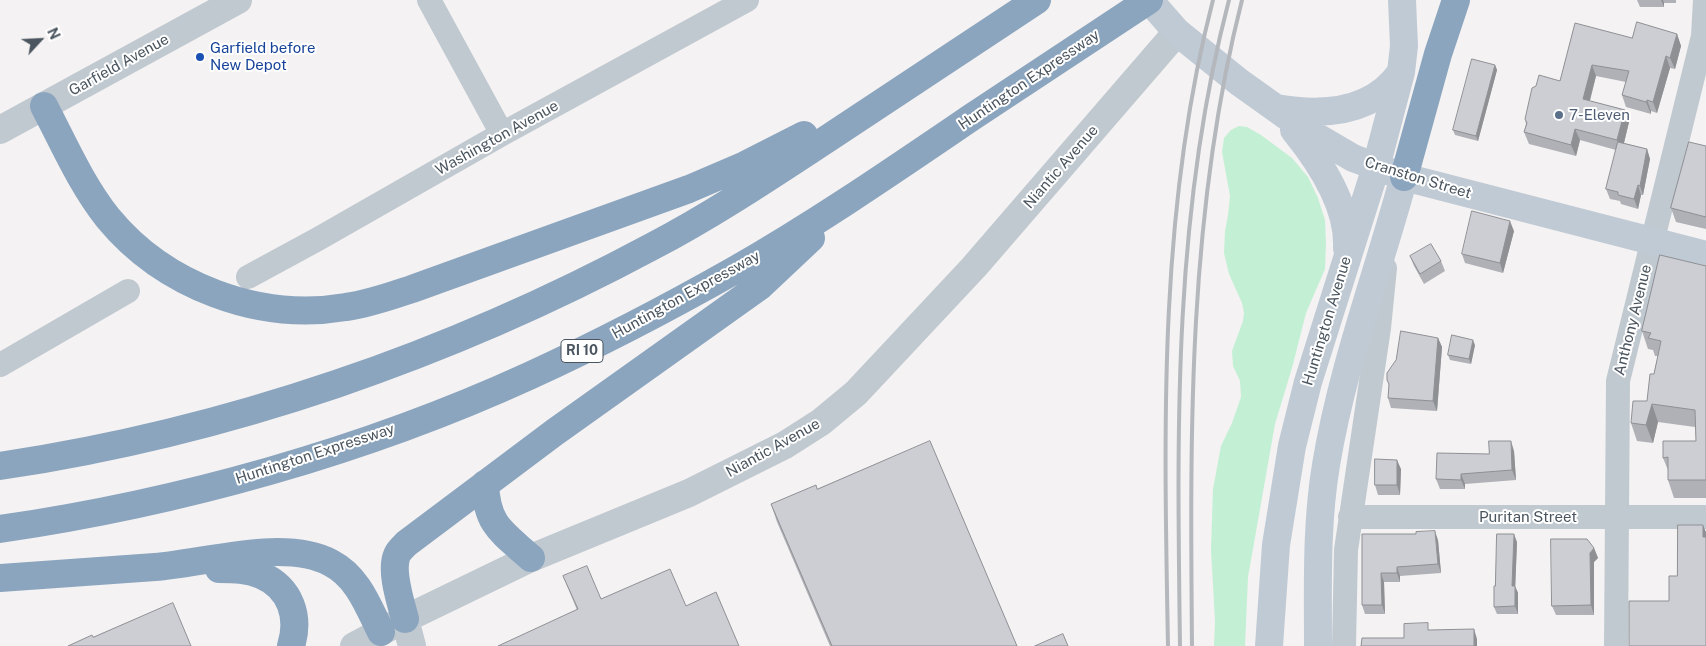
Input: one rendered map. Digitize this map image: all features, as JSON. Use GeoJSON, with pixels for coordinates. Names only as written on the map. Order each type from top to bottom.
{"type":"FeatureCollection","features":[{"type":"Feature","properties":{"kind":"highway"},"geometry":{"type":"LineString","coordinates":[[0,466],[87,451],[152,437],[228,418],[302,396],[375,372],[446,343],[587,280],[655,246],[719,208],[1037,0]]}},
{"type":"Feature","properties":{"kind":"highway","name":"Huntington Expressway"},"geometry":{"type":"LineString","coordinates":[[0,529],[132,504],[237,480],[311,458],[456,407],[536,373],[656,313],[737,269],[854,198],[1149,0]]}},
{"type":"Feature","properties":{"kind":"highway"},"geometry":{"type":"LineString","coordinates":[[1404,177],[1436,62],[1456,0]]}},
{"type":"Feature","properties":{"kind":"highway"},"geometry":{"type":"LineString","coordinates":[[44,106],[79,174],[97,203],[123,234],[159,264],[198,286],[240,302],[284,309],[325,309],[346,307],[390,296],[631,211],[718,178],[803,136],[978,39]]}},
{"type":"Feature","properties":{"kind":"highway"},"geometry":{"type":"LineString","coordinates":[[405,619],[395,570],[397,555],[414,536],[760,286],[854,198]]}},
{"type":"Feature","properties":{"kind":"highway"},"geometry":{"type":"LineString","coordinates":[[485,484],[487,507],[496,524],[501,531],[531,558]]}},
{"type":"Feature","properties":{"kind":"highway"},"geometry":{"type":"LineString","coordinates":[[0,578],[158,567],[262,553],[289,553],[310,556],[338,567],[353,580],[384,639]]}},
{"type":"Feature","properties":{"kind":"highway"},"geometry":{"type":"LineString","coordinates":[[158,567],[241,570],[269,579],[283,590],[292,606],[295,622],[291,646]]}},
{"type":"Feature","properties":{"kind":"main road","name":"Cranston Street"},"geometry":{"type":"LineString","coordinates":[[1149,0],[1183,36],[1239,82],[1326,143],[1376,167],[1404,177],[1706,255]]}},
{"type":"Feature","properties":{"kind":"main road","name":"Huntington Avenue"},"geometry":{"type":"LineString","coordinates":[[1269,646],[1277,538],[1292,446],[1308,382],[1376,167],[1401,72],[1404,46],[1402,0]]}},
{"type":"Feature","properties":{"kind":"main road"},"geometry":{"type":"LineString","coordinates":[[1275,108],[1315,112],[1348,108],[1364,103],[1378,95],[1390,86],[1401,72]]}},
{"type":"Feature","properties":{"kind":"main road"},"geometry":{"type":"LineString","coordinates":[[1275,108],[1310,151],[1334,194],[1344,223],[1347,256]]}},
{"type":"Feature","properties":{"kind":"main road"},"geometry":{"type":"LineString","coordinates":[[1318,646],[1318,535],[1326,464],[1344,379],[1390,232],[1404,177]]}},
{"type":"Feature","properties":{"kind":"street","name":"Garfield Avenue"},"geometry":{"type":"LineString","coordinates":[[0,130],[238,0]]}},
{"type":"Feature","properties":{"kind":"street"},"geometry":{"type":"LineString","coordinates":[[428,0],[502,134]]}},
{"type":"Feature","properties":{"kind":"street","name":"Washington Avenue"},"geometry":{"type":"LineString","coordinates":[[248,277],[502,134],[747,0]]}},
{"type":"Feature","properties":{"kind":"street","name":"Anthony Avenue"},"geometry":{"type":"LineString","coordinates":[[1616,646],[1618,381],[1703,36],[1705,7]]}},
{"type":"Feature","properties":{"kind":"street","name":"Niantic Avenue"},"geometry":{"type":"LineString","coordinates":[[354,646],[384,639],[405,619],[531,558],[689,493],[785,445],[828,416],[862,388],[1183,36]]}},
{"type":"Feature","properties":{"kind":"street"},"geometry":{"type":"LineString","coordinates":[[1344,646],[1345,567],[1350,517],[1379,328],[1390,232]]}},
{"type":"Feature","properties":{"kind":"street"},"geometry":{"type":"LineString","coordinates":[[0,365],[128,291]]}},
{"type":"Feature","properties":{"kind":"street","name":"Puritan Street"},"geometry":{"type":"LineString","coordinates":[[1350,517],[1706,517]]}},
{"type":"Feature","properties":{"kind":"street"},"geometry":{"type":"LineString","coordinates":[[405,619],[412,646]]}},
{"type":"Feature","properties":{"kind":"green space"},"geometry":{"type":"Polygon","coordinates":[[[1239,126],[1247,127],[1261,135],[1292,158],[1308,177],[1318,198],[1325,220],[1325,269],[1306,313],[1275,424],[1248,577],[1245,646],[1214,646],[1215,621],[1211,550],[1213,489],[1221,446],[1241,397],[1240,381],[1233,366],[1232,351],[1244,313],[1242,303],[1229,274],[1224,253],[1230,196],[1222,152],[1224,138],[1231,130],[1239,126]]]}},
{"type":"Feature","properties":{"kind":"building"},"geometry":{"type":"Polygon","coordinates":[[[1637,22],[1677,34],[1670,58],[1666,56],[1653,102],[1647,100],[1646,102],[1622,95],[1629,71],[1592,65],[1583,99],[1625,110],[1617,140],[1575,129],[1571,145],[1524,132],[1532,88],[1536,86],[1539,75],[1560,81],[1575,23],[1632,38],[1637,22]]]}},
{"type":"Feature","properties":{"kind":"building"},"geometry":{"type":"Polygon","coordinates":[[[1472,59],[1495,65],[1476,136],[1453,130],[1472,59]]]}},
{"type":"Feature","properties":{"kind":"building"},"geometry":{"type":"Polygon","coordinates":[[[1618,142],[1647,149],[1640,186],[1638,185],[1634,199],[1618,195],[1618,192],[1606,189],[1618,142]]]}},
{"type":"Feature","properties":{"kind":"building"},"geometry":{"type":"Polygon","coordinates":[[[1689,142],[1706,146],[1706,217],[1671,208],[1689,142]]]}},
{"type":"Feature","properties":{"kind":"building"},"geometry":{"type":"Polygon","coordinates":[[[1472,211],[1510,221],[1500,263],[1462,254],[1472,211]]]}},
{"type":"Feature","properties":{"kind":"building"},"geometry":{"type":"Polygon","coordinates":[[[1431,244],[1441,261],[1420,274],[1410,256],[1431,244]]]}},
{"type":"Feature","properties":{"kind":"building"},"geometry":{"type":"Polygon","coordinates":[[[1660,255],[1706,266],[1706,480],[1668,480],[1668,457],[1663,458],[1663,441],[1696,441],[1695,410],[1652,404],[1646,425],[1631,423],[1633,401],[1647,401],[1650,374],[1654,374],[1661,341],[1648,338],[1651,333],[1642,331],[1660,255]]]}},
{"type":"Feature","properties":{"kind":"building"},"geometry":{"type":"Polygon","coordinates":[[[1401,331],[1438,338],[1433,401],[1388,398],[1389,384],[1387,373],[1396,360],[1401,331]]]}},
{"type":"Feature","properties":{"kind":"building"},"geometry":{"type":"Polygon","coordinates":[[[1452,335],[1473,340],[1469,359],[1448,355],[1452,335]]]}},
{"type":"Feature","properties":{"kind":"building"},"geometry":{"type":"Polygon","coordinates":[[[930,441],[1017,646],[832,646],[771,504],[816,485],[817,489],[930,441]]]}},
{"type":"Feature","properties":{"kind":"building"},"geometry":{"type":"Polygon","coordinates":[[[1489,441],[1511,441],[1512,470],[1461,474],[1461,480],[1436,479],[1437,453],[1489,454],[1489,441]]]}},
{"type":"Feature","properties":{"kind":"building"},"geometry":{"type":"Polygon","coordinates":[[[1375,459],[1397,460],[1397,485],[1375,485],[1375,459]]]}},
{"type":"Feature","properties":{"kind":"building"},"geometry":{"type":"Polygon","coordinates":[[[1678,525],[1703,525],[1703,537],[1706,537],[1706,646],[1629,646],[1629,601],[1669,601],[1669,576],[1677,576],[1678,525]]]}},
{"type":"Feature","properties":{"kind":"building"},"geometry":{"type":"Polygon","coordinates":[[[1435,531],[1438,564],[1397,567],[1397,573],[1381,573],[1382,605],[1362,605],[1362,534],[1416,534],[1416,532],[1435,531]]]}},
{"type":"Feature","properties":{"kind":"building"},"geometry":{"type":"Polygon","coordinates":[[[1497,534],[1514,534],[1512,586],[1515,586],[1515,606],[1494,607],[1497,534]]]}},
{"type":"Feature","properties":{"kind":"building"},"geometry":{"type":"Polygon","coordinates":[[[1551,539],[1587,539],[1594,548],[1590,553],[1591,605],[1552,606],[1551,539]]]}},
{"type":"Feature","properties":{"kind":"building"},"geometry":{"type":"Polygon","coordinates":[[[587,566],[601,599],[670,569],[686,606],[716,592],[739,646],[498,646],[578,609],[563,576],[587,566]]]}},
{"type":"Feature","properties":{"kind":"building"},"geometry":{"type":"Polygon","coordinates":[[[173,603],[191,646],[68,646],[92,635],[93,637],[173,603]]]}},
{"type":"Feature","properties":{"kind":"building"},"geometry":{"type":"Polygon","coordinates":[[[1428,623],[1428,630],[1474,629],[1474,646],[1361,646],[1362,638],[1404,638],[1404,624],[1428,623]]]}},
{"type":"Feature","properties":{"kind":"building"},"geometry":{"type":"Polygon","coordinates":[[[1063,634],[1068,646],[1035,646],[1063,634]]]}},
{"type":"Feature","properties":{"kind":"railway"},"geometry":{"type":"LineString","coordinates":[[1168,646],[1166,484],[1168,321],[1182,160],[1195,79],[1213,0]]}},
{"type":"Feature","properties":{"kind":"railway"},"geometry":{"type":"LineString","coordinates":[[1180,646],[1179,402],[1182,321],[1188,241],[1197,160],[1211,80],[1229,0]]}},
{"type":"Feature","properties":{"kind":"railway"},"geometry":{"type":"LineString","coordinates":[[1192,646],[1191,483],[1196,321],[1202,241],[1211,160],[1224,80],[1242,0]]}},
{"type":"Feature","properties":{"kind":"place","name":"Garfield before New Depot"},"geometry":{"type":"Point","coordinates":[200,57]}},
{"type":"Feature","properties":{"kind":"place","name":"7-Eleven"},"geometry":{"type":"Point","coordinates":[1559,115]}}]}
